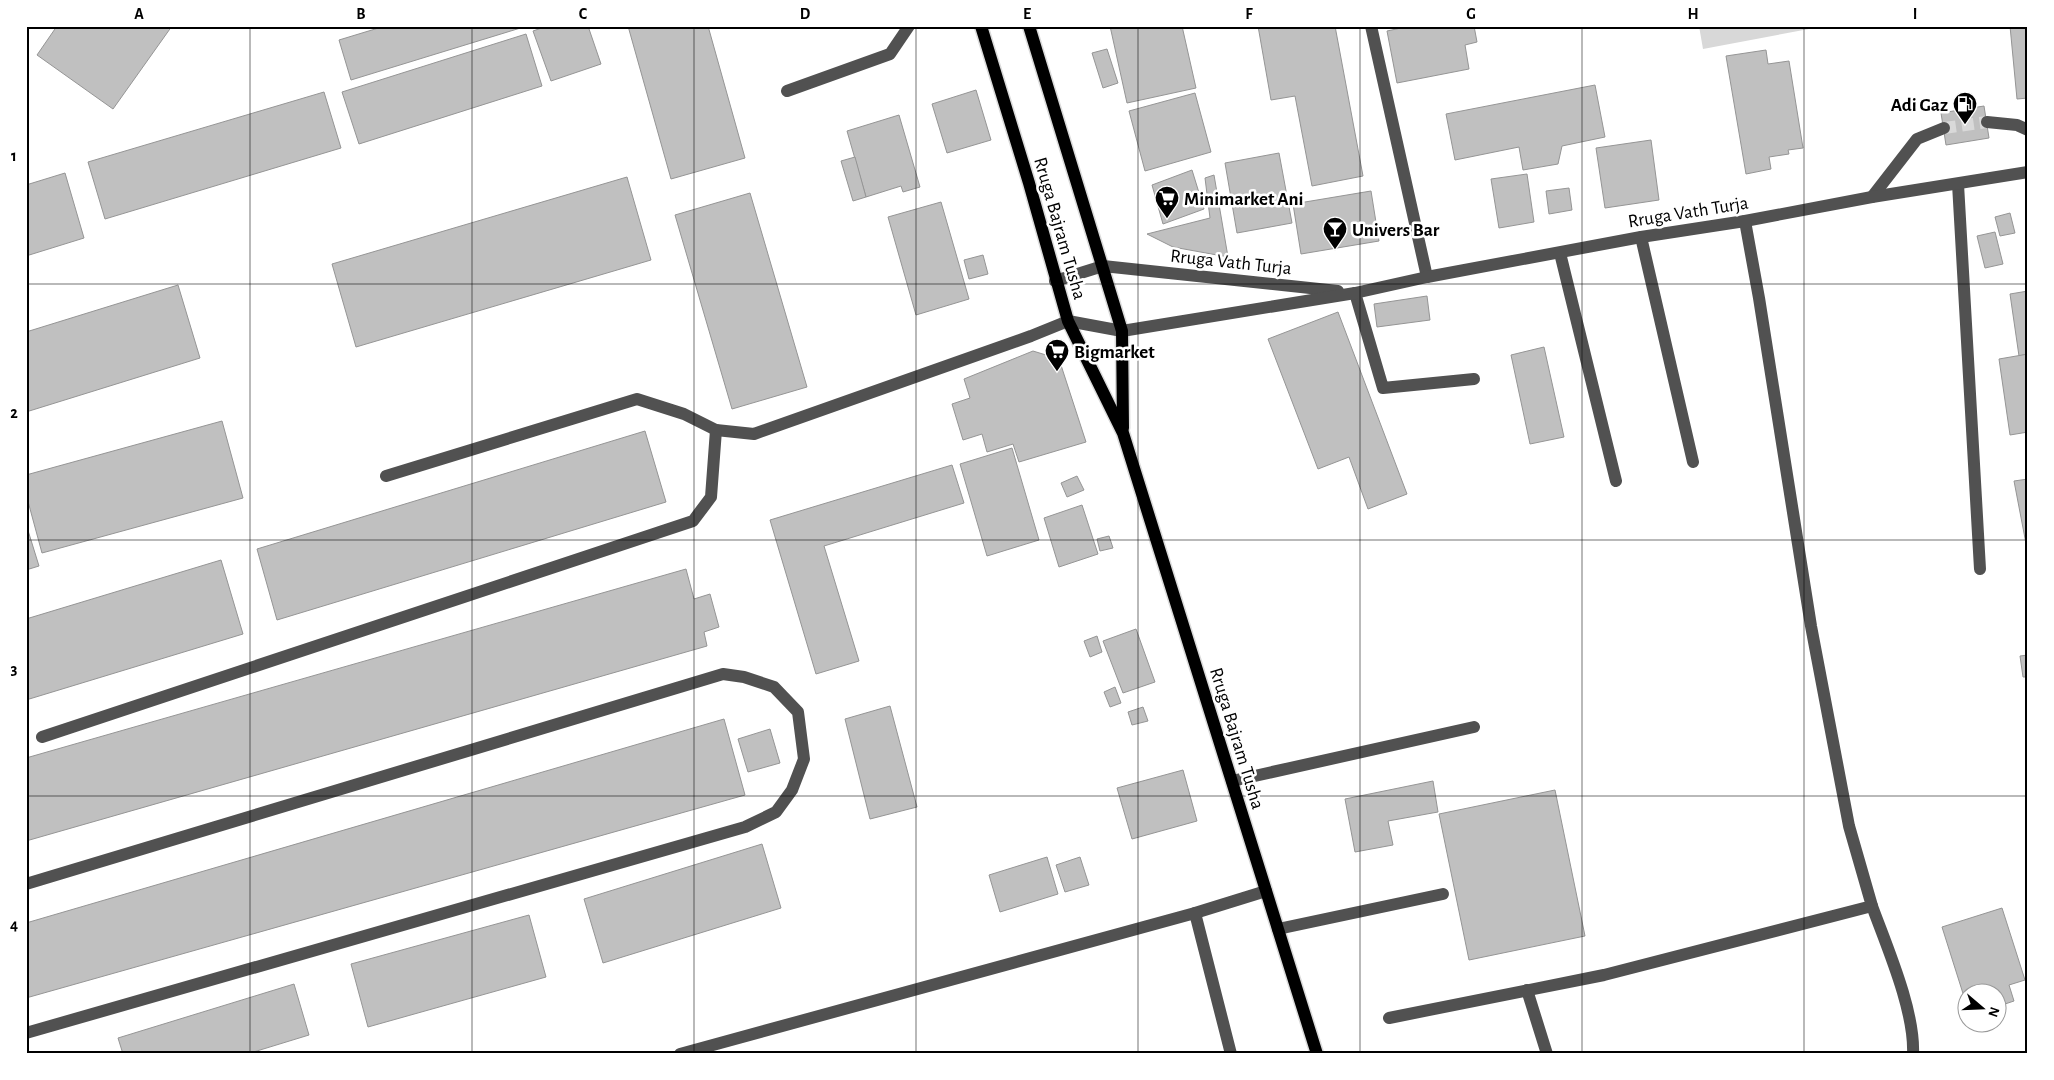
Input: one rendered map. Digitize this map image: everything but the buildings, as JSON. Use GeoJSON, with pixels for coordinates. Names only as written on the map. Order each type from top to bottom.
{"type":"FeatureCollection","features":[{"type":"Feature","properties":{"kind":"main road","name":"Rruga Bajram Tusha"},"geometry":{"type":"LineString","coordinates":[[981,26],[1029,183],[1068,321],[1123,433],[1317,1054]]}},
{"type":"Feature","properties":{"kind":"main road","name":"Rruga Bajram Tusha"},"geometry":{"type":"LineString","coordinates":[[1029,26],[1122,331],[1123,433]]}},
{"type":"Feature","properties":{"kind":"street"},"geometry":{"type":"LineString","coordinates":[[787,91],[890,54],[909,26]]}},
{"type":"Feature","properties":{"kind":"street"},"geometry":{"type":"LineString","coordinates":[[1371,26],[1427,277]]}},
{"type":"Feature","properties":{"kind":"street"},"geometry":{"type":"LineString","coordinates":[[1987,122],[2018,125],[2028,130]]}},
{"type":"Feature","properties":{"kind":"street"},"geometry":{"type":"LineString","coordinates":[[1872,198],[1917,139],[1944,128]]}},
{"type":"Feature","properties":{"kind":"street","name":"Rruga Vath Turja"},"geometry":{"type":"LineString","coordinates":[[1068,321],[1122,331],[1356,293],[1427,277],[1641,237],[2028,172]]}},
{"type":"Feature","properties":{"kind":"street"},"geometry":{"type":"LineString","coordinates":[[1958,184],[1980,569]]}},
{"type":"Feature","properties":{"kind":"street"},"geometry":{"type":"LineString","coordinates":[[1745,221],[1759,298],[1812,635],[1849,826],[1872,906],[1894,967],[1910,1024],[1913,1054]]}},
{"type":"Feature","properties":{"kind":"street"},"geometry":{"type":"LineString","coordinates":[[1641,237],[1693,462]]}},
{"type":"Feature","properties":{"kind":"street"},"geometry":{"type":"LineString","coordinates":[[1560,252],[1616,481]]}},
{"type":"Feature","properties":{"kind":"street"},"geometry":{"type":"LineString","coordinates":[[1055,280],[1103,266]]}},
{"type":"Feature","properties":{"kind":"street","name":"Rruga Vath Turja"},"geometry":{"type":"LineString","coordinates":[[1103,266],[1356,293]]}},
{"type":"Feature","properties":{"kind":"street"},"geometry":{"type":"LineString","coordinates":[[1356,293],[1383,388],[1474,379]]}},
{"type":"Feature","properties":{"kind":"street"},"geometry":{"type":"LineString","coordinates":[[386,476],[638,399],[684,414],[716,430],[754,434],[1031,336],[1068,321]]}},
{"type":"Feature","properties":{"kind":"street"},"geometry":{"type":"LineString","coordinates":[[42,737],[693,521],[711,497],[716,430]]}},
{"type":"Feature","properties":{"kind":"street"},"geometry":{"type":"LineString","coordinates":[[26,884],[724,674],[744,677],[774,687],[798,712],[804,759],[792,790],[776,812],[745,827],[26,1033]]}},
{"type":"Feature","properties":{"kind":"street"},"geometry":{"type":"LineString","coordinates":[[1232,781],[1474,727]]}},
{"type":"Feature","properties":{"kind":"street"},"geometry":{"type":"LineString","coordinates":[[680,1054],[1195,913],[1266,891]]}},
{"type":"Feature","properties":{"kind":"street"},"geometry":{"type":"LineString","coordinates":[[1278,929],[1443,894]]}},
{"type":"Feature","properties":{"kind":"street"},"geometry":{"type":"LineString","coordinates":[[1389,1018],[1604,975],[1872,906]]}},
{"type":"Feature","properties":{"kind":"street"},"geometry":{"type":"LineString","coordinates":[[1195,913],[1231,1054]]}},
{"type":"Feature","properties":{"kind":"street"},"geometry":{"type":"LineString","coordinates":[[1527,990],[1547,1054]]}},
{"type":"Feature","properties":{"kind":"shaded area"},"geometry":{"type":"Polygon","coordinates":[[[1699,26],[1825,26],[1703,49],[1699,26]]]}},
{"type":"Feature","properties":{"kind":"tunnel"},"geometry":{"type":"LineString","coordinates":[[1944,128],[1987,122]]}},
{"type":"Feature","properties":{"kind":"place","name":"Adi Gaz"},"geometry":{"type":"Point","coordinates":[1965,125]}},
{"type":"Feature","properties":{"kind":"place","name":"Minimarket Ani"},"geometry":{"type":"Point","coordinates":[1167,219]}},
{"type":"Feature","properties":{"kind":"place","name":"Univers Bar"},"geometry":{"type":"Point","coordinates":[1335,250]}},
{"type":"Feature","properties":{"kind":"place","name":"Bigmarket"},"geometry":{"type":"Point","coordinates":[1057,372]}}]}
